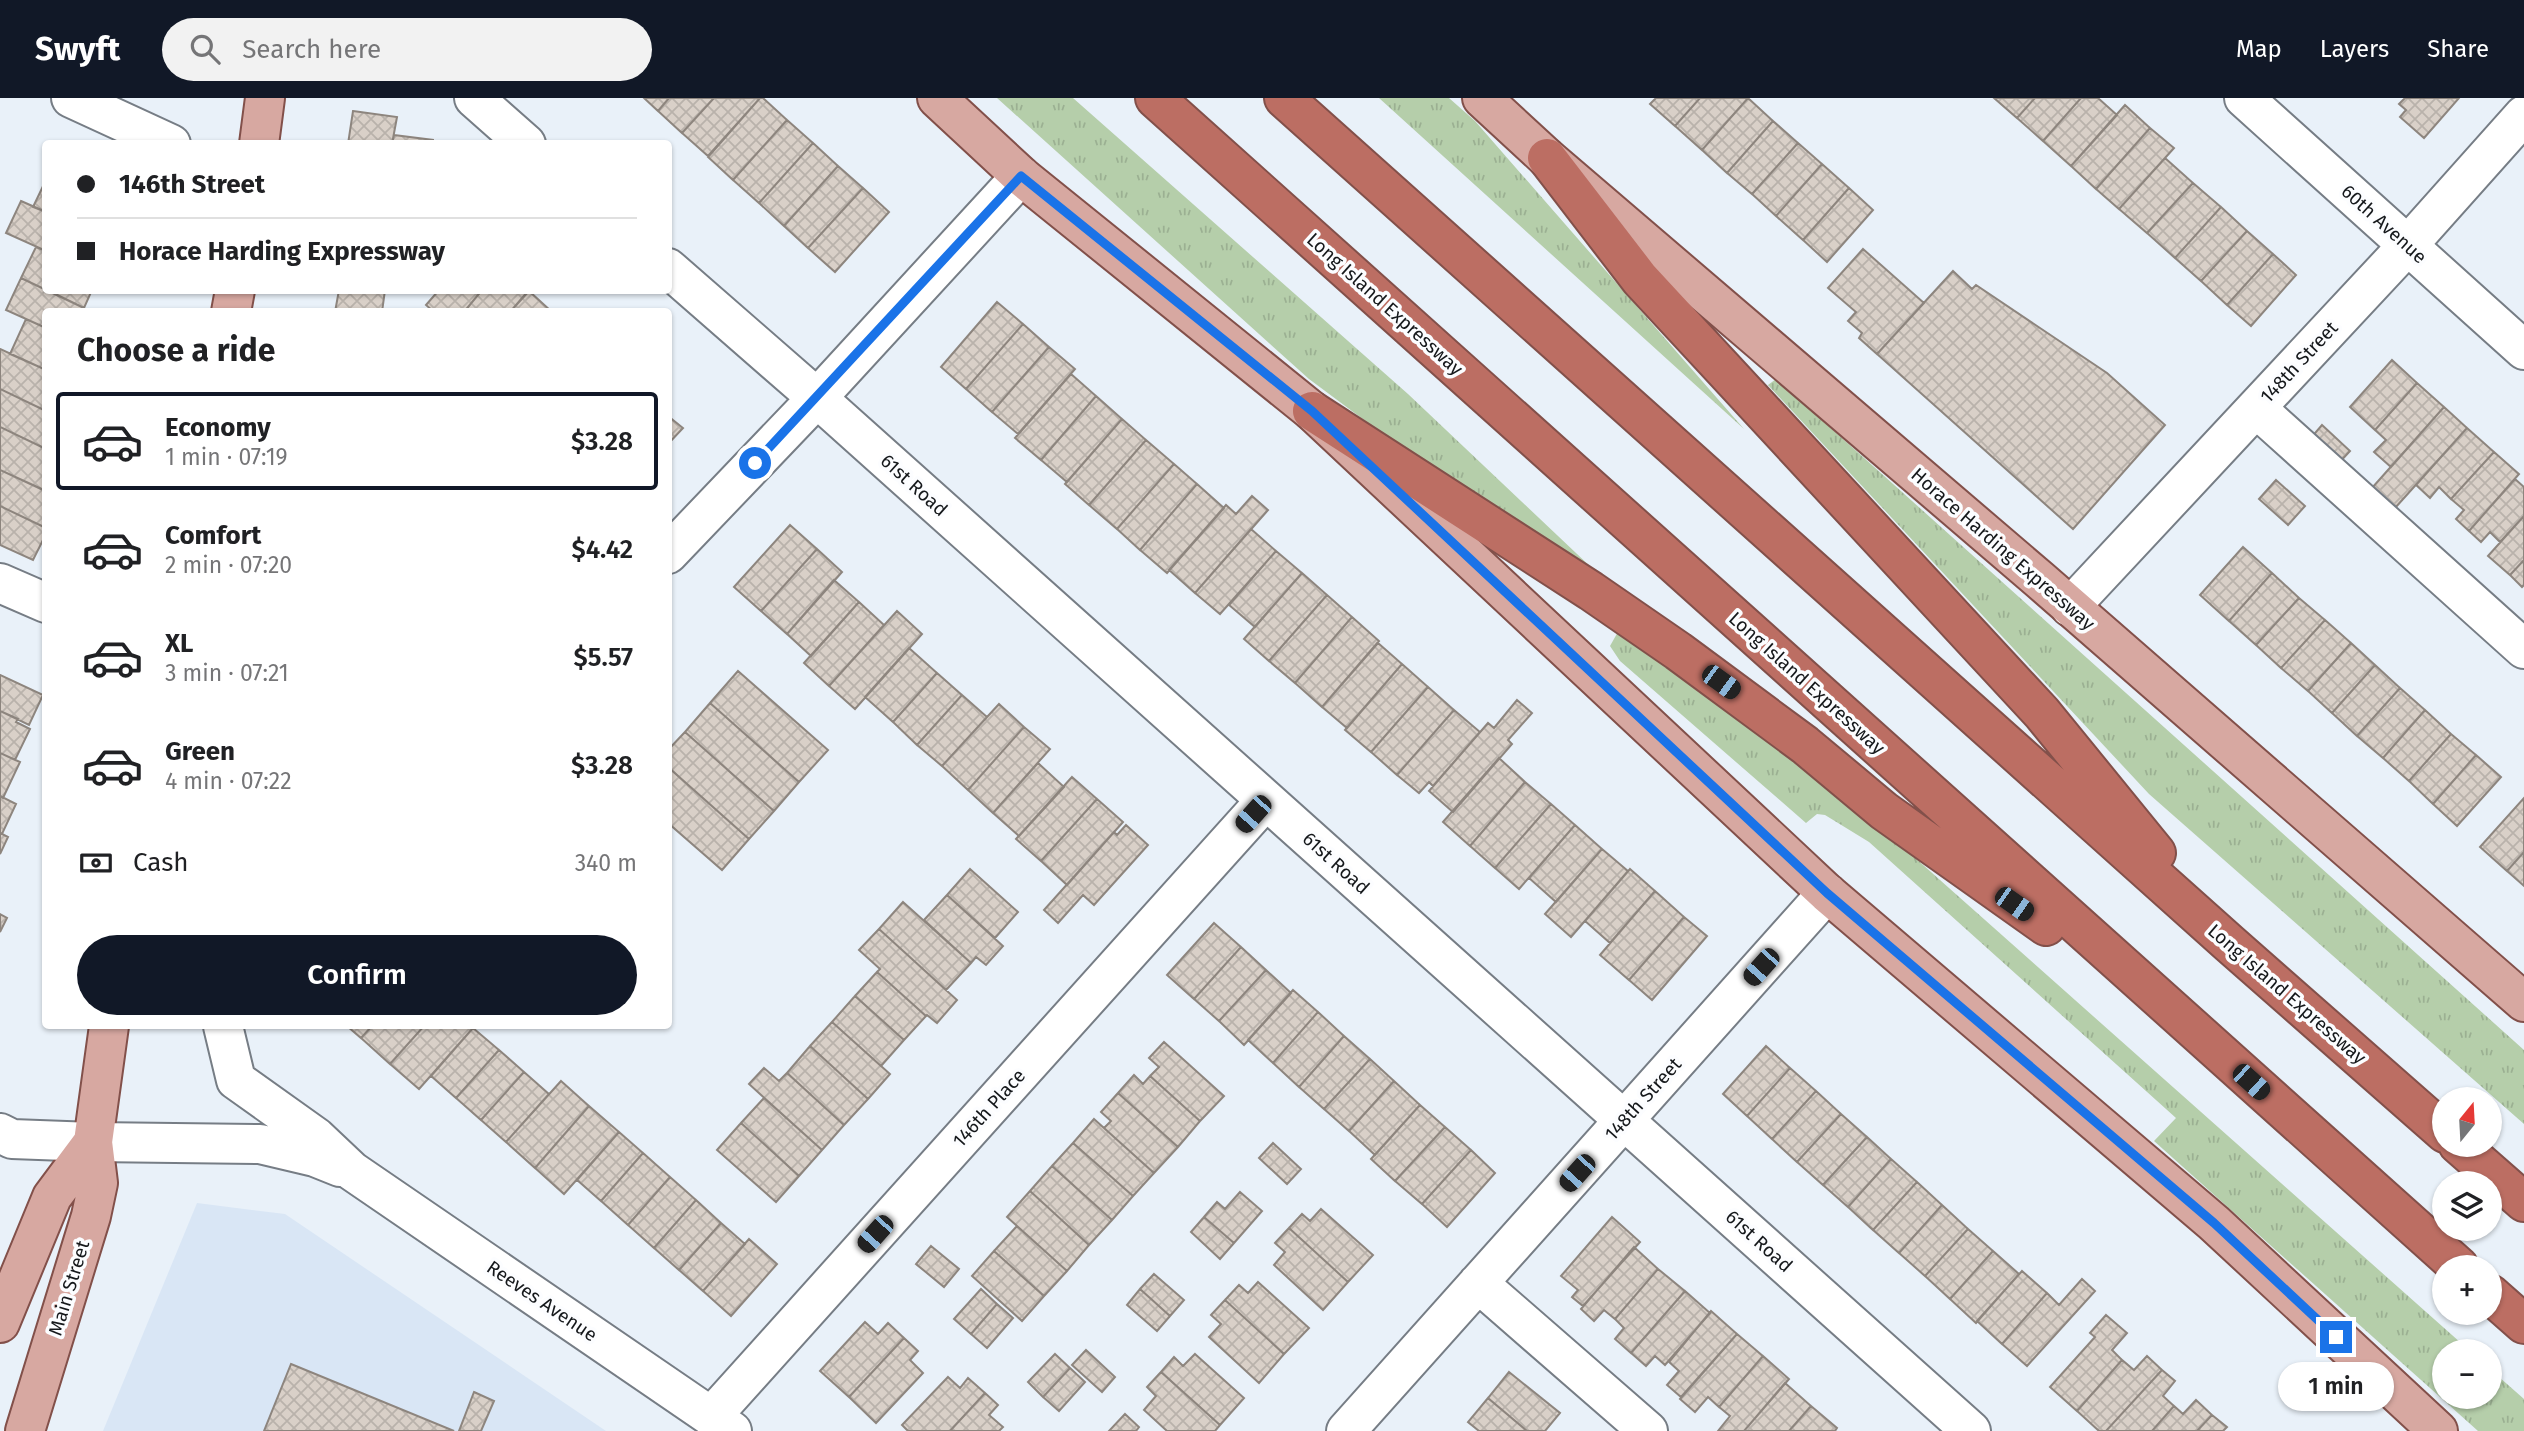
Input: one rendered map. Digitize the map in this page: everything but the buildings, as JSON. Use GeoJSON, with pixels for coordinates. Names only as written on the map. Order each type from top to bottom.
{"type":"FeatureCollection","features":[{"type":"Feature","properties":{"kind":"highway","name":"Long Island Expressway"},"geometry":{"type":"LineString","coordinates":[[1155,98],[2446,1255]]}},
{"type":"Feature","properties":{"kind":"highway","name":"Long Island Expressway"},"geometry":{"type":"LineString","coordinates":[[1284,98],[2432,1122]]}},
{"type":"Feature","properties":{"kind":"highway"},"geometry":{"type":"LineString","coordinates":[[1546,158],[1640,279],[2042,713],[2230,944]]}},
{"type":"Feature","properties":{"kind":"highway"},"geometry":{"type":"LineString","coordinates":[[1312,411],[1591,591],[1678,651],[1805,745],[1884,811],[2189,1026]]}},
{"type":"Feature","properties":{"kind":"highway"},"geometry":{"type":"LineString","coordinates":[[2473,1157],[2524,1202]]}},
{"type":"Feature","properties":{"kind":"highway"},"geometry":{"type":"LineString","coordinates":[[2502,1305],[2524,1324]]}},
{"type":"Feature","properties":{"kind":"main road"},"geometry":{"type":"LineString","coordinates":[[260,140],[265,98]]}},
{"type":"Feature","properties":{"kind":"main road"},"geometry":{"type":"LineString","coordinates":[[937,98],[1021,176],[1312,411],[1827,893],[2214,1223],[2438,1431]]}},
{"type":"Feature","properties":{"kind":"main road","name":"Horace Harding Expressway"},"geometry":{"type":"LineString","coordinates":[[1482,98],[1546,158],[2070,607],[2524,1002]]}},
{"type":"Feature","properties":{"kind":"main road","name":"Main Street"},"geometry":{"type":"LineString","coordinates":[[25,1431],[91,1216],[97,1182],[93,1142],[109,1029]]}},
{"type":"Feature","properties":{"kind":"main road","name":"Main Street"},"geometry":{"type":"LineString","coordinates":[[0,1323],[52,1198],[93,1142]]}},
{"type":"Feature","properties":{"kind":"street"},"geometry":{"type":"LineString","coordinates":[[71,98],[161,140]]}},
{"type":"Feature","properties":{"kind":"street"},"geometry":{"type":"LineString","coordinates":[[474,98],[521,140]]}},
{"type":"Feature","properties":{"kind":"street","name":"60th Avenue"},"geometry":{"type":"LineString","coordinates":[[2244,98],[2524,350]]}},
{"type":"Feature","properties":{"kind":"street","name":"148th Street"},"geometry":{"type":"LineString","coordinates":[[2070,607],[2408,245],[2524,115]]}},
{"type":"Feature","properties":{"kind":"street"},"geometry":{"type":"LineString","coordinates":[[672,550],[817,398],[1021,176]]}},
{"type":"Feature","properties":{"kind":"street","name":"61st Road"},"geometry":{"type":"LineString","coordinates":[[672,271],[817,398],[1971,1431]]}},
{"type":"Feature","properties":{"kind":"street"},"geometry":{"type":"LineString","coordinates":[[2256,408],[2524,649]]}},
{"type":"Feature","properties":{"kind":"street"},"geometry":{"type":"LineString","coordinates":[[0,583],[42,601]]}},
{"type":"Feature","properties":{"kind":"street","name":"146th Place"},"geometry":{"type":"LineString","coordinates":[[722,1424],[1266,800]]}},
{"type":"Feature","properties":{"kind":"street","name":"148th Street"},"geometry":{"type":"LineString","coordinates":[[1346,1431],[1827,893]]}},
{"type":"Feature","properties":{"kind":"street","name":"Reeves Avenue"},"geometry":{"type":"LineString","coordinates":[[224,1029],[236,1080],[316,1137],[352,1171],[722,1424]]}},
{"type":"Feature","properties":{"kind":"street","name":"Reeves Avenue"},"geometry":{"type":"LineString","coordinates":[[0,1133],[12,1139],[260,1144],[315,1157],[352,1171]]}},
{"type":"Feature","properties":{"kind":"street"},"geometry":{"type":"LineString","coordinates":[[1478,1283],[1648,1431]]}},
{"type":"Feature","properties":{"kind":"shaded area"},"geometry":{"type":"Polygon","coordinates":[[[197,1203],[285,1214],[606,1431],[103,1431],[197,1203]]]}},
{"type":"Feature","properties":{"kind":"green space"},"geometry":{"type":"Polygon","coordinates":[[[997,98],[1073,98],[1408,394],[1595,571],[1407,452],[1309,379],[997,98]]]}},
{"type":"Feature","properties":{"kind":"green space"},"geometry":{"type":"Polygon","coordinates":[[[1379,98],[1449,98],[1475,121],[1744,429],[1379,98]]]}},
{"type":"Feature","properties":{"kind":"green space"},"geometry":{"type":"Polygon","coordinates":[[[1776,379],[2524,1050],[2524,1124],[2502,1105],[2502,1087],[2482,1087],[2149,794],[1768,385],[1776,379]]]}},
{"type":"Feature","properties":{"kind":"green space"},"geometry":{"type":"Polygon","coordinates":[[[1619,630],[1788,745],[2432,1317],[2432,1325],[2441,1325],[2456,1339],[2432,1339],[2432,1390],[2154,1141],[2176,1118],[1869,842],[1825,815],[1817,814],[1806,823],[1620,661],[1610,646],[1619,630]]]}},
{"type":"Feature","properties":{"kind":"green space"},"geometry":{"type":"Polygon","coordinates":[[[2502,1380],[2524,1399],[2524,1431],[2478,1431],[2453,1409],[2502,1409],[2502,1380]]]}},
{"type":"Feature","properties":{"kind":"route"},"geometry":{"type":"LineString","coordinates":[[755,463],[1021,176],[1312,411],[1827,893],[2214,1223],[2336,1337]]}}]}
